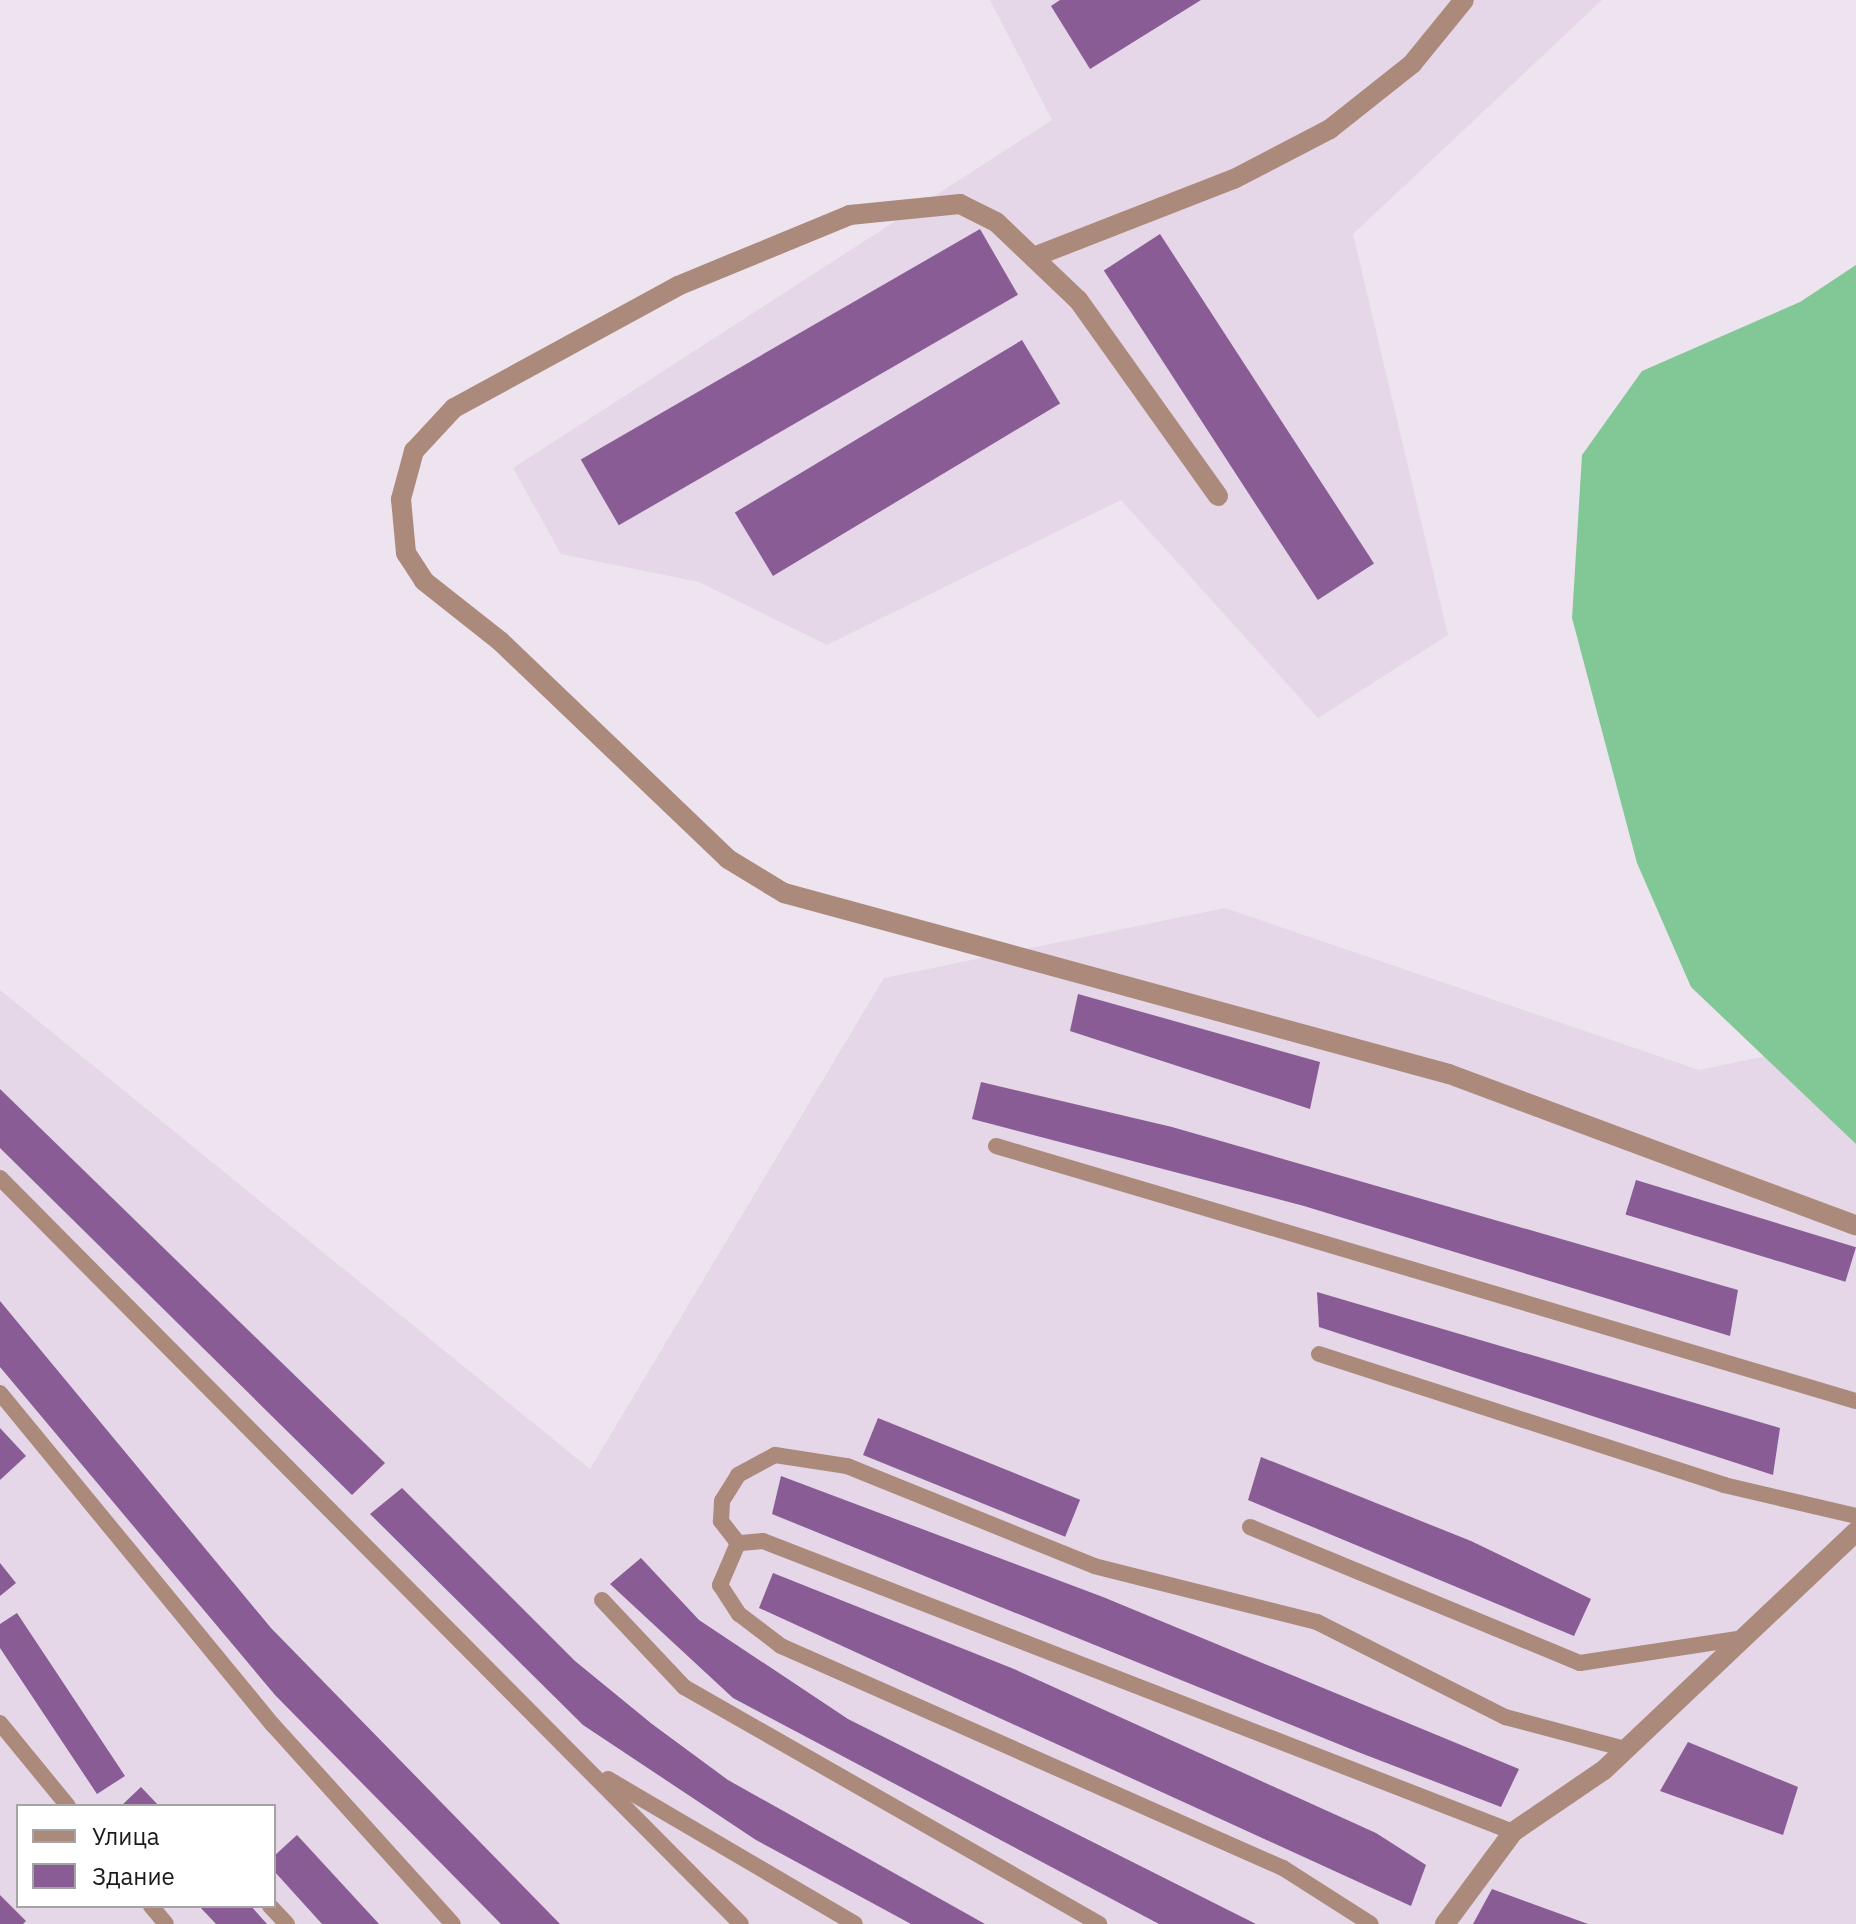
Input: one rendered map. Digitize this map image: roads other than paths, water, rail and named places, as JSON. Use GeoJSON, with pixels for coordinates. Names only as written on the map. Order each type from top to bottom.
{"type":"FeatureCollection","features":[{"type":"Feature","properties":{"kind":"street"},"geometry":{"type":"LineString","coordinates":[[1036,256],[1234,179],[1330,129],[1412,64],[1464,0]]}},
{"type":"Feature","properties":{"kind":"street"},"geometry":{"type":"LineString","coordinates":[[1218,496],[1078,300],[1036,256],[960,204],[850,215],[678,286],[454,408],[414,451],[401,499],[406,553],[424,581],[500,641],[728,859],[784,893],[1449,1074],[1856,1225]]}},
{"type":"Feature","properties":{"kind":"street"},"geometry":{"type":"LineString","coordinates":[[1445,1924],[1513,1832],[1625,1749],[1856,1532]]}},
{"type":"Feature","properties":{"kind":"lane"},"geometry":{"type":"LineString","coordinates":[[996,1146],[1856,1401]]}},
{"type":"Feature","properties":{"kind":"lane"},"geometry":{"type":"LineString","coordinates":[[0,1178],[741,1924]]}},
{"type":"Feature","properties":{"kind":"lane"},"geometry":{"type":"LineString","coordinates":[[1319,1354],[1724,1485],[1856,1516]]}},
{"type":"Feature","properties":{"kind":"lane"},"geometry":{"type":"LineString","coordinates":[[0,1393],[273,1725],[453,1924]]}},
{"type":"Feature","properties":{"kind":"lane"},"geometry":{"type":"LineString","coordinates":[[738,1543],[721,1521],[722,1501],[738,1475],[775,1455],[847,1466],[1094,1566],[1317,1622],[1505,1717],[1625,1749]]}},
{"type":"Feature","properties":{"kind":"lane"},"geometry":{"type":"LineString","coordinates":[[1250,1527],[1580,1663],[1744,1638]]}},
{"type":"Feature","properties":{"kind":"lane"},"geometry":{"type":"LineString","coordinates":[[738,1543],[763,1541],[1513,1832]]}},
{"type":"Feature","properties":{"kind":"lane"},"geometry":{"type":"LineString","coordinates":[[738,1543],[720,1585],[739,1614],[781,1646],[1283,1868],[1371,1924]]}},
{"type":"Feature","properties":{"kind":"lane"},"geometry":{"type":"LineString","coordinates":[[602,1600],[684,1687],[1099,1924]]}},
{"type":"Feature","properties":{"kind":"lane"},"geometry":{"type":"LineString","coordinates":[[0,1723],[66,1804]]}},
{"type":"Feature","properties":{"kind":"lane"},"geometry":{"type":"LineString","coordinates":[[588,1768],[855,1924]]}},
{"type":"Feature","properties":{"kind":"lane"},"geometry":{"type":"LineString","coordinates":[[153,1908],[166,1924]]}},
{"type":"Feature","properties":{"kind":"lane"},"geometry":{"type":"LineString","coordinates":[[272,1908],[287,1924]]}}]}
